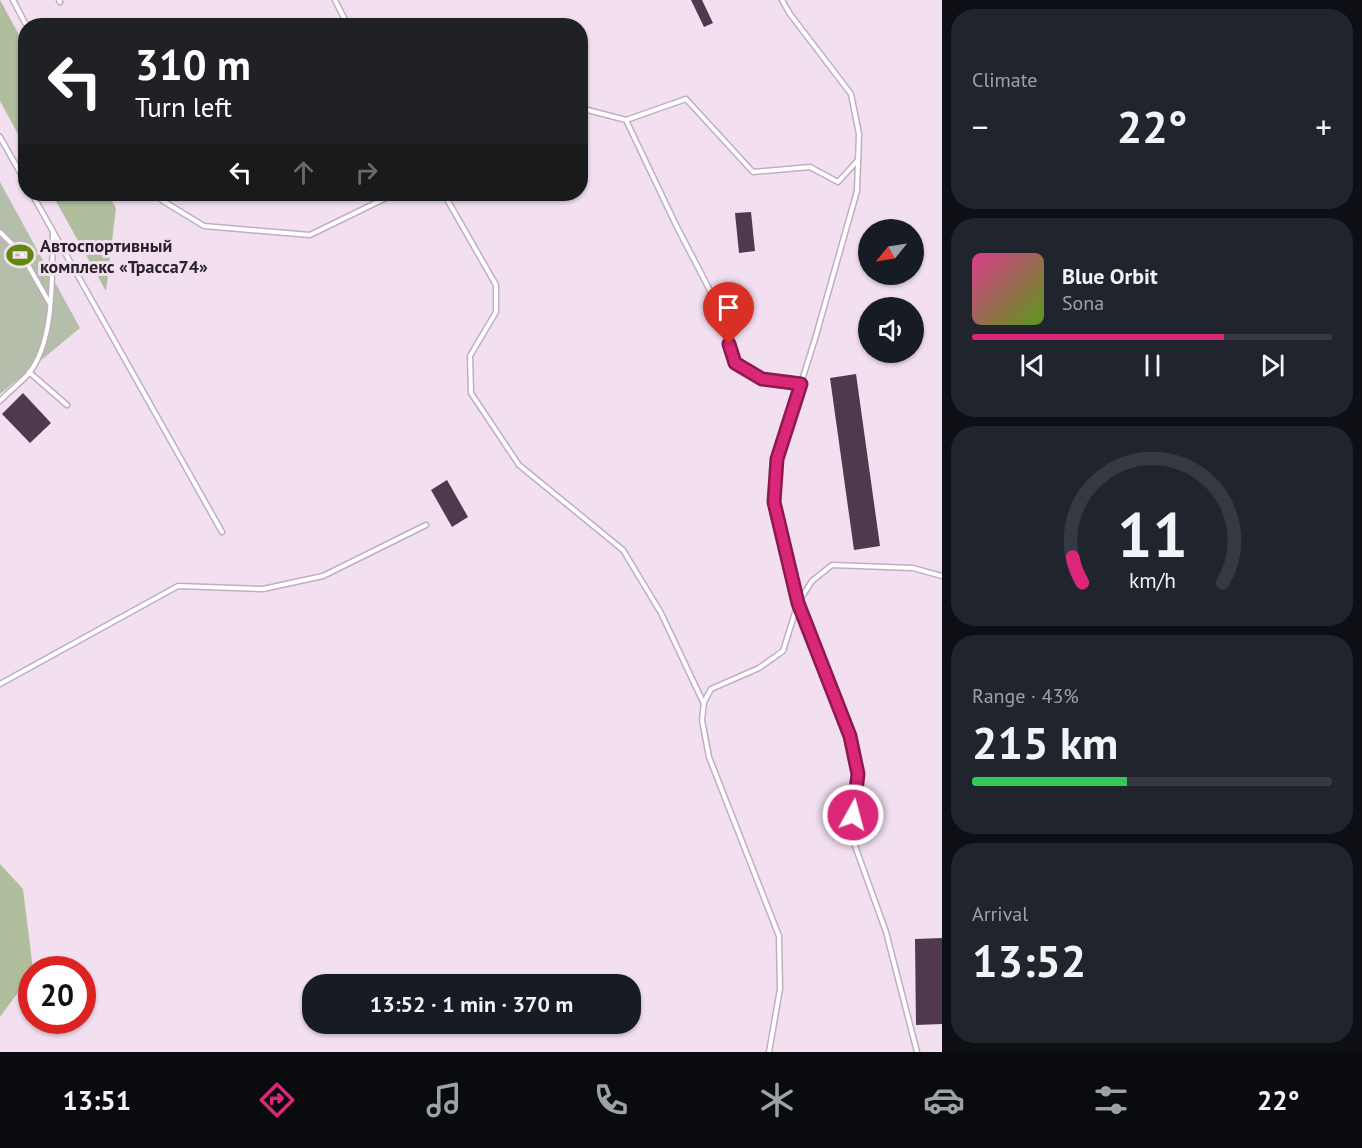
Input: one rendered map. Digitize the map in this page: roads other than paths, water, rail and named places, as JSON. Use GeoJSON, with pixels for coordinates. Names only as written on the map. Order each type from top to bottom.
{"type":"FeatureCollection","features":[{"type":"Feature","properties":{"kind":"lane"},"geometry":{"type":"LineString","coordinates":[[14,0],[23,18]]}},
{"type":"Feature","properties":{"kind":"lane"},"geometry":{"type":"LineString","coordinates":[[335,0],[344,18]]}},
{"type":"Feature","properties":{"kind":"lane"},"geometry":{"type":"LineString","coordinates":[[782,0],[790,14],[851,94],[859,134],[857,191],[777,459],[774,502],[798,603],[850,736],[858,774],[853,815],[854,843],[886,932],[917,1052]]}},
{"type":"Feature","properties":{"kind":"lane"},"geometry":{"type":"LineString","coordinates":[[588,110],[626,120],[686,99],[753,171],[810,167],[838,182],[858,160]]}},
{"type":"Feature","properties":{"kind":"lane"},"geometry":{"type":"LineString","coordinates":[[626,120],[718,306],[735,363],[762,379],[801,384]]}},
{"type":"Feature","properties":{"kind":"lane"},"geometry":{"type":"LineString","coordinates":[[0,137],[18,169]]}},
{"type":"Feature","properties":{"kind":"lane"},"geometry":{"type":"LineString","coordinates":[[36,201],[222,532]]}},
{"type":"Feature","properties":{"kind":"lane"},"geometry":{"type":"LineString","coordinates":[[163,201],[204,226],[310,235],[380,201]]}},
{"type":"Feature","properties":{"kind":"lane"},"geometry":{"type":"LineString","coordinates":[[448,201],[495,285],[496,312],[470,356],[471,393],[519,465],[623,550],[661,613],[704,702]]}},
{"type":"Feature","properties":{"kind":"lane"},"geometry":{"type":"LineString","coordinates":[[0,232],[21,253],[50,303]]}},
{"type":"Feature","properties":{"kind":"lane"},"geometry":{"type":"LineString","coordinates":[[0,401],[29,372],[44,345],[50,303],[53,232]]}},
{"type":"Feature","properties":{"kind":"lane"},"geometry":{"type":"LineString","coordinates":[[29,372],[67,405]]}},
{"type":"Feature","properties":{"kind":"lane"},"geometry":{"type":"LineString","coordinates":[[0,684],[178,586],[263,589],[323,576],[426,525]]}},
{"type":"Feature","properties":{"kind":"lane"},"geometry":{"type":"LineString","coordinates":[[769,1052],[780,989],[779,936],[710,757],[702,720],[704,702],[711,689],[759,668],[783,651],[798,603],[812,581],[832,565],[913,568],[942,576]]}},
{"type":"Feature","properties":{"kind":"place","name":"Автоспортивный комплекс «Трасса74»"},"geometry":{"type":"Point","coordinates":[20,255]}}]}
